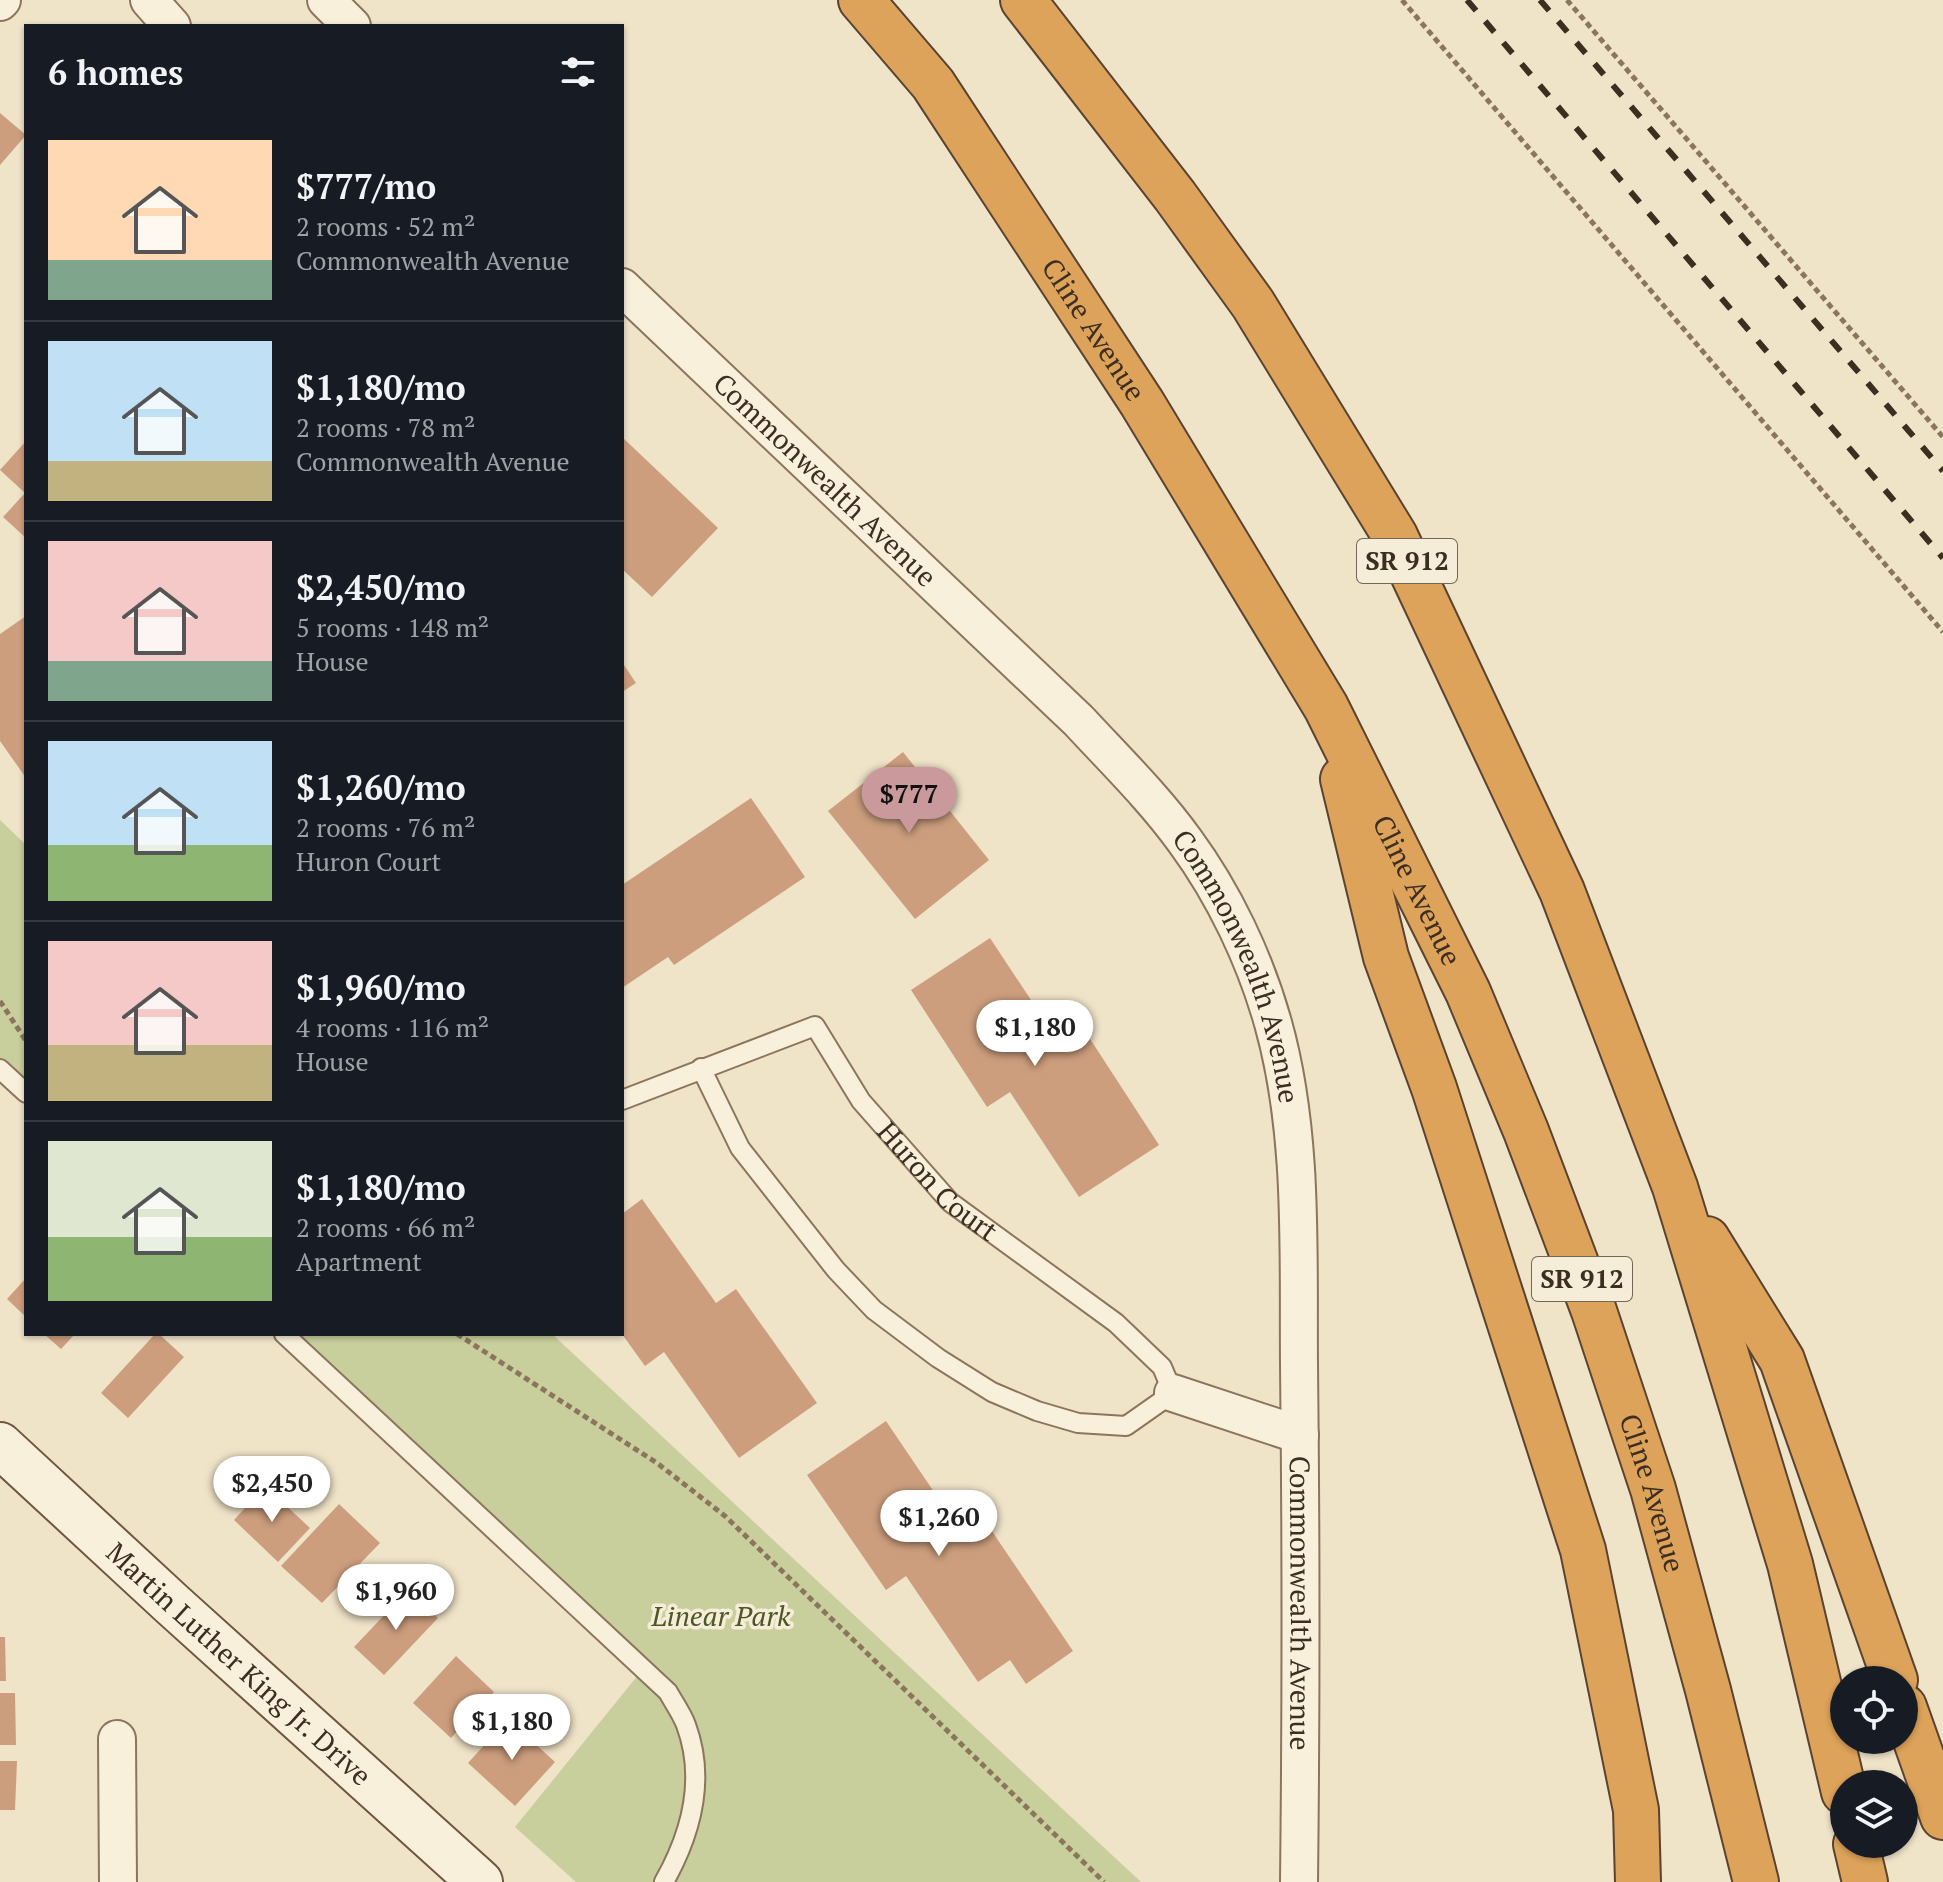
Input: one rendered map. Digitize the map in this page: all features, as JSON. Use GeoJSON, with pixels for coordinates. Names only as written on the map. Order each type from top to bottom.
{"type":"FeatureCollection","features":[{"type":"Feature","properties":{"kind":"highway","name":"Cline Avenue"},"geometry":{"type":"LineString","coordinates":[[861,0],[933,84],[1142,403],[1326,707],[1468,992],[1526,1131],[1594,1311],[1653,1489],[1756,1882]]}},
{"type":"Feature","properties":{"kind":"highway","name":"SR 912"},"geometry":{"type":"LineString","coordinates":[[1023,0],[1175,196],[1253,304],[1395,536],[1562,891],[1675,1187],[1790,1564],[1839,1770]]}},
{"type":"Feature","properties":{"kind":"highway"},"geometry":{"type":"LineString","coordinates":[[1326,707],[1386,957],[1434,1088],[1583,1550],[1636,1810],[1638,1882]]}},
{"type":"Feature","properties":{"kind":"highway"},"geometry":{"type":"LineString","coordinates":[[1675,1187],[1782,1360],[1890,1666]]}},
{"type":"Feature","properties":{"kind":"highway"},"geometry":{"type":"LineString","coordinates":[[1918,1746],[1943,1817]]}},
{"type":"Feature","properties":{"kind":"highway"},"geometry":{"type":"LineString","coordinates":[[1859,1858],[1865,1882]]}},
{"type":"Feature","properties":{"kind":"main road","name":"Martin Luther King Jr. Drive"},"geometry":{"type":"LineString","coordinates":[[5,1458],[480,1882]]}},
{"type":"Feature","properties":{"kind":"street"},"geometry":{"type":"LineString","coordinates":[[149,0],[170,24]]}},
{"type":"Feature","properties":{"kind":"street"},"geometry":{"type":"LineString","coordinates":[[326,0],[350,24]]}},
{"type":"Feature","properties":{"kind":"street","name":"Commonwealth Avenue"},"geometry":{"type":"LineString","coordinates":[[626,300],[1079,721],[1138,783],[1175,828],[1213,882],[1239,935],[1273,1022],[1288,1096],[1296,1178],[1300,1435],[1299,1882]]}},
{"type":"Feature","properties":{"kind":"street"},"geometry":{"type":"LineString","coordinates":[[1173,1393],[1300,1435]]}},
{"type":"Feature","properties":{"kind":"street"},"geometry":{"type":"LineString","coordinates":[[117,1739],[118,1882]]}},
{"type":"Feature","properties":{"kind":"lane","name":"Huron Court"},"geometry":{"type":"LineString","coordinates":[[624,1099],[815,1026],[861,1101],[950,1202],[1116,1323],[1162,1367],[1173,1393]]}},
{"type":"Feature","properties":{"kind":"lane"},"geometry":{"type":"LineString","coordinates":[[701,1068],[740,1148],[836,1270],[874,1310],[938,1358],[992,1392],[1037,1411],[1078,1423],[1126,1426],[1173,1393]]}},
{"type":"Feature","properties":{"kind":"lane"},"geometry":{"type":"LineString","coordinates":[[0,1069],[24,1091]]}},
{"type":"Feature","properties":{"kind":"lane"},"geometry":{"type":"LineString","coordinates":[[286,1336],[668,1692],[686,1725],[696,1781],[692,1814],[664,1882]]}},
{"type":"Feature","properties":{"kind":"path"},"geometry":{"type":"LineString","coordinates":[[1402,0],[1943,632]]}},
{"type":"Feature","properties":{"kind":"path"},"geometry":{"type":"LineString","coordinates":[[1567,0],[1943,437]]}},
{"type":"Feature","properties":{"kind":"path"},"geometry":{"type":"LineString","coordinates":[[0,1001],[24,1038]]}},
{"type":"Feature","properties":{"kind":"path"},"geometry":{"type":"LineString","coordinates":[[460,1336],[657,1463],[725,1516],[1102,1881]]}},
{"type":"Feature","properties":{"kind":"green space"},"geometry":{"type":"Polygon","coordinates":[[[0,820],[24,843],[24,1091],[0,1069],[0,820]]]}},
{"type":"Feature","properties":{"kind":"green space","name":"Linear Park"},"geometry":{"type":"Polygon","coordinates":[[[286,1336],[554,1336],[1141,1882],[576,1882],[515,1827],[643,1669],[286,1336]]]}},
{"type":"Feature","properties":{"kind":"building"},"geometry":{"type":"Polygon","coordinates":[[[0,113],[24,133],[24,137],[0,165],[0,113]]]}},
{"type":"Feature","properties":{"kind":"building"},"geometry":{"type":"Polygon","coordinates":[[[624,439],[718,528],[652,597],[624,571],[624,439]]]}},
{"type":"Feature","properties":{"kind":"building"},"geometry":{"type":"Polygon","coordinates":[[[24,443],[24,492],[0,470],[24,443]]]}},
{"type":"Feature","properties":{"kind":"building"},"geometry":{"type":"Polygon","coordinates":[[[24,494],[24,536],[3,517],[24,494]]]}},
{"type":"Feature","properties":{"kind":"building"},"geometry":{"type":"Polygon","coordinates":[[[24,617],[24,775],[0,741],[0,634],[24,617]]]}},
{"type":"Feature","properties":{"kind":"building"},"geometry":{"type":"Polygon","coordinates":[[[624,665],[636,683],[624,691],[624,665]]]}},
{"type":"Feature","properties":{"kind":"building"},"geometry":{"type":"Polygon","coordinates":[[[903,752],[989,860],[915,919],[828,811],[903,752]]]}},
{"type":"Feature","properties":{"kind":"building"},"geometry":{"type":"Polygon","coordinates":[[[751,798],[805,877],[674,965],[668,957],[624,987],[624,884],[751,798]]]}},
{"type":"Feature","properties":{"kind":"building"},"geometry":{"type":"Polygon","coordinates":[[[990,938],[1060,1044],[1083,1028],[1159,1145],[1079,1197],[1010,1092],[987,1107],[911,990],[990,938]]]}},
{"type":"Feature","properties":{"kind":"building"},"geometry":{"type":"Polygon","coordinates":[[[642,1199],[716,1303],[736,1289],[817,1403],[739,1458],[664,1352],[645,1366],[623,1336],[624,1212],[642,1199]]]}},
{"type":"Feature","properties":{"kind":"building"},"geometry":{"type":"Polygon","coordinates":[[[24,1280],[24,1315],[7,1299],[24,1280]]]}},
{"type":"Feature","properties":{"kind":"building"},"geometry":{"type":"Polygon","coordinates":[[[46,1336],[73,1336],[61,1349],[46,1336]]]}},
{"type":"Feature","properties":{"kind":"building"},"geometry":{"type":"Polygon","coordinates":[[[153,1336],[161,1336],[184,1357],[128,1418],[101,1393],[153,1336]]]}},
{"type":"Feature","properties":{"kind":"building"},"geometry":{"type":"Polygon","coordinates":[[[886,1421],[957,1526],[979,1512],[1073,1651],[1026,1684],[1010,1660],[978,1682],[906,1576],[886,1590],[807,1475],[886,1421]]]}},
{"type":"Feature","properties":{"kind":"building"},"geometry":{"type":"Polygon","coordinates":[[[265,1486],[310,1528],[278,1562],[234,1520],[265,1486]]]}},
{"type":"Feature","properties":{"kind":"building"},"geometry":{"type":"Polygon","coordinates":[[[339,1504],[380,1543],[322,1603],[281,1566],[339,1504]]]}},
{"type":"Feature","properties":{"kind":"building"},"geometry":{"type":"Polygon","coordinates":[[[408,1590],[438,1618],[384,1675],[354,1647],[408,1590]]]}},
{"type":"Feature","properties":{"kind":"building"},"geometry":{"type":"Polygon","coordinates":[[[0,1637],[5,1637],[6,1681],[0,1681],[0,1637]]]}},
{"type":"Feature","properties":{"kind":"building"},"geometry":{"type":"Polygon","coordinates":[[[456,1656],[494,1692],[451,1738],[413,1703],[456,1656]]]}},
{"type":"Feature","properties":{"kind":"building"},"geometry":{"type":"Polygon","coordinates":[[[0,1693],[15,1693],[16,1745],[0,1745],[0,1693]]]}},
{"type":"Feature","properties":{"kind":"building"},"geometry":{"type":"Polygon","coordinates":[[[508,1719],[555,1762],[515,1806],[468,1763],[508,1719]]]}},
{"type":"Feature","properties":{"kind":"building"},"geometry":{"type":"Polygon","coordinates":[[[0,1761],[17,1761],[15,1810],[0,1810],[0,1761]]]}},
{"type":"Feature","properties":{"kind":"railway"},"geometry":{"type":"LineString","coordinates":[[1467,0],[1943,558]]}},
{"type":"Feature","properties":{"kind":"railway"},"geometry":{"type":"LineString","coordinates":[[1540,0],[1943,471]]}}]}
